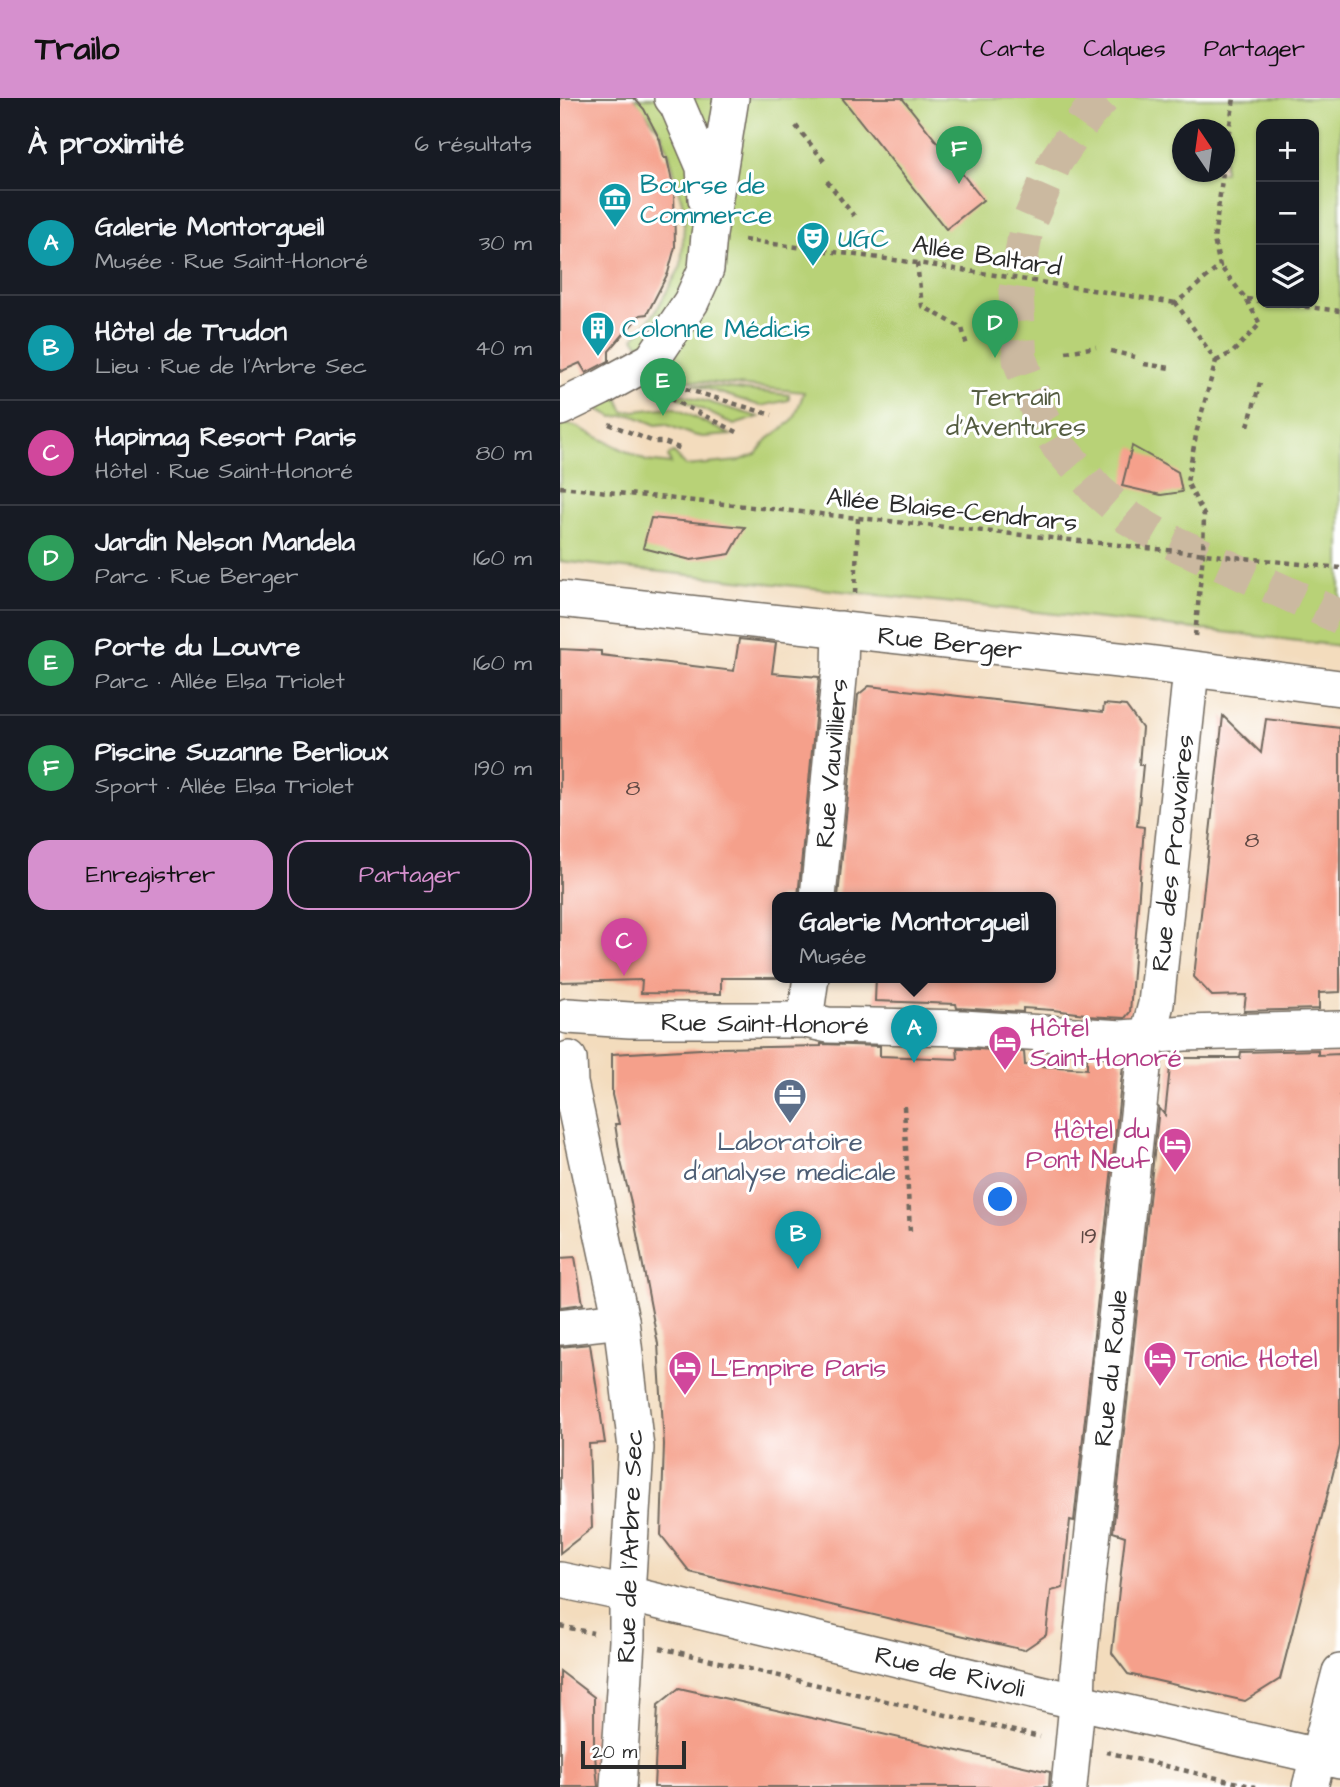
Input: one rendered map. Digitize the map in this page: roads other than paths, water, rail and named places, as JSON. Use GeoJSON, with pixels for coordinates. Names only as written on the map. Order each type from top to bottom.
{"type":"FeatureCollection","features":[{"type":"Feature","properties":{"kind":"street"},"geometry":{"type":"LineString","coordinates":[[671,98],[677,104],[704,167],[709,235]]}},
{"type":"Feature","properties":{"kind":"street"},"geometry":{"type":"LineString","coordinates":[[560,408],[652,360],[691,302],[706,269],[731,98]]}},
{"type":"Feature","properties":{"kind":"street","name":"Rue Berger"},"geometry":{"type":"LineString","coordinates":[[560,599],[841,629],[1192,655],[1340,688]]}},
{"type":"Feature","properties":{"kind":"street","name":"Rue Vauvilliers"},"geometry":{"type":"LineString","coordinates":[[818,892],[840,668],[841,629]]}},
{"type":"Feature","properties":{"kind":"street","name":"Rue des Prouvaires"},"geometry":{"type":"LineString","coordinates":[[1148,1035],[1156,1004],[1192,655]]}},
{"type":"Feature","properties":{"kind":"street"},"geometry":{"type":"LineString","coordinates":[[805,1020],[810,983]]}},
{"type":"Feature","properties":{"kind":"street"},"geometry":{"type":"LineString","coordinates":[[562,1016],[580,1023],[585,1034],[584,1048],[580,1053],[564,1060]]}},
{"type":"Feature","properties":{"kind":"street","name":"Rue Saint-Honoré"},"geometry":{"type":"LineString","coordinates":[[562,1016],[630,1020],[805,1020],[828,1025],[963,1028],[1122,1038],[1340,1029]]}},
{"type":"Feature","properties":{"kind":"street","name":"Rue du Roule"},"geometry":{"type":"LineString","coordinates":[[1069,1787],[1079,1656],[1148,1035]]}},
{"type":"Feature","properties":{"kind":"street","name":"Rue de l'Arbre Sec"},"geometry":{"type":"LineString","coordinates":[[564,1060],[621,1320],[636,1448],[618,1787]]}},
{"type":"Feature","properties":{"kind":"street"},"geometry":{"type":"LineString","coordinates":[[560,1327],[621,1320]]}},
{"type":"Feature","properties":{"kind":"street","name":"Rue de Rivoli"},"geometry":{"type":"LineString","coordinates":[[560,1580],[627,1620],[1077,1701],[1323,1768]]}},
{"type":"Feature","properties":{"kind":"street"},"geometry":{"type":"LineString","coordinates":[[1323,1768],[1340,1672]]}},
{"type":"Feature","properties":{"kind":"tunnel"},"geometry":{"type":"LineString","coordinates":[[1103,98],[1088,114],[1055,162],[1026,229],[1016,291],[1020,360],[1037,409],[1059,447],[1098,491],[1129,518],[1163,538],[1340,617]]}},
{"type":"Feature","properties":{"kind":"place","name":"Piscine Suzanne Berlioux"},"geometry":{"type":"Point","coordinates":[959,184]}},
{"type":"Feature","properties":{"kind":"place","name":"Bourse de Commerce"},"geometry":{"type":"Point","coordinates":[615,229]}},
{"type":"Feature","properties":{"kind":"place","name":"UGC"},"geometry":{"type":"Point","coordinates":[813,268]}},
{"type":"Feature","properties":{"kind":"place","name":"Colonne Médicis"},"geometry":{"type":"Point","coordinates":[598,358]}},
{"type":"Feature","properties":{"kind":"place","name":"Jardin Nelson Mandela"},"geometry":{"type":"Point","coordinates":[995,358]}},
{"type":"Feature","properties":{"kind":"place","name":"Porte du Louvre"},"geometry":{"type":"Point","coordinates":[663,416]}},
{"type":"Feature","properties":{"kind":"place","name":"Hapimag Resort Paris"},"geometry":{"type":"Point","coordinates":[624,976]}},
{"type":"Feature","properties":{"kind":"place","name":"Galerie Montorgueil"},"geometry":{"type":"Point","coordinates":[914,1063]}},
{"type":"Feature","properties":{"kind":"place","name":"Hôtel Saint-Honoré"},"geometry":{"type":"Point","coordinates":[1005,1072]}},
{"type":"Feature","properties":{"kind":"place","name":"Laboratoire d'analyse medicale"},"geometry":{"type":"Point","coordinates":[790,1125]}},
{"type":"Feature","properties":{"kind":"place","name":"Hôtel du Pont Neuf"},"geometry":{"type":"Point","coordinates":[1175,1174]}},
{"type":"Feature","properties":{"kind":"place","name":"Hôtel de Trudon"},"geometry":{"type":"Point","coordinates":[798,1269]}},
{"type":"Feature","properties":{"kind":"place","name":"Tonic Hotel"},"geometry":{"type":"Point","coordinates":[1160,1388]}},
{"type":"Feature","properties":{"kind":"place","name":"L'Empire Paris"},"geometry":{"type":"Point","coordinates":[685,1397]}},
{"type":"Feature","properties":{"kind":"park label","name":"Terrain d'Aventures"},"geometry":{"type":"Point","coordinates":[1016,411]}}]}
